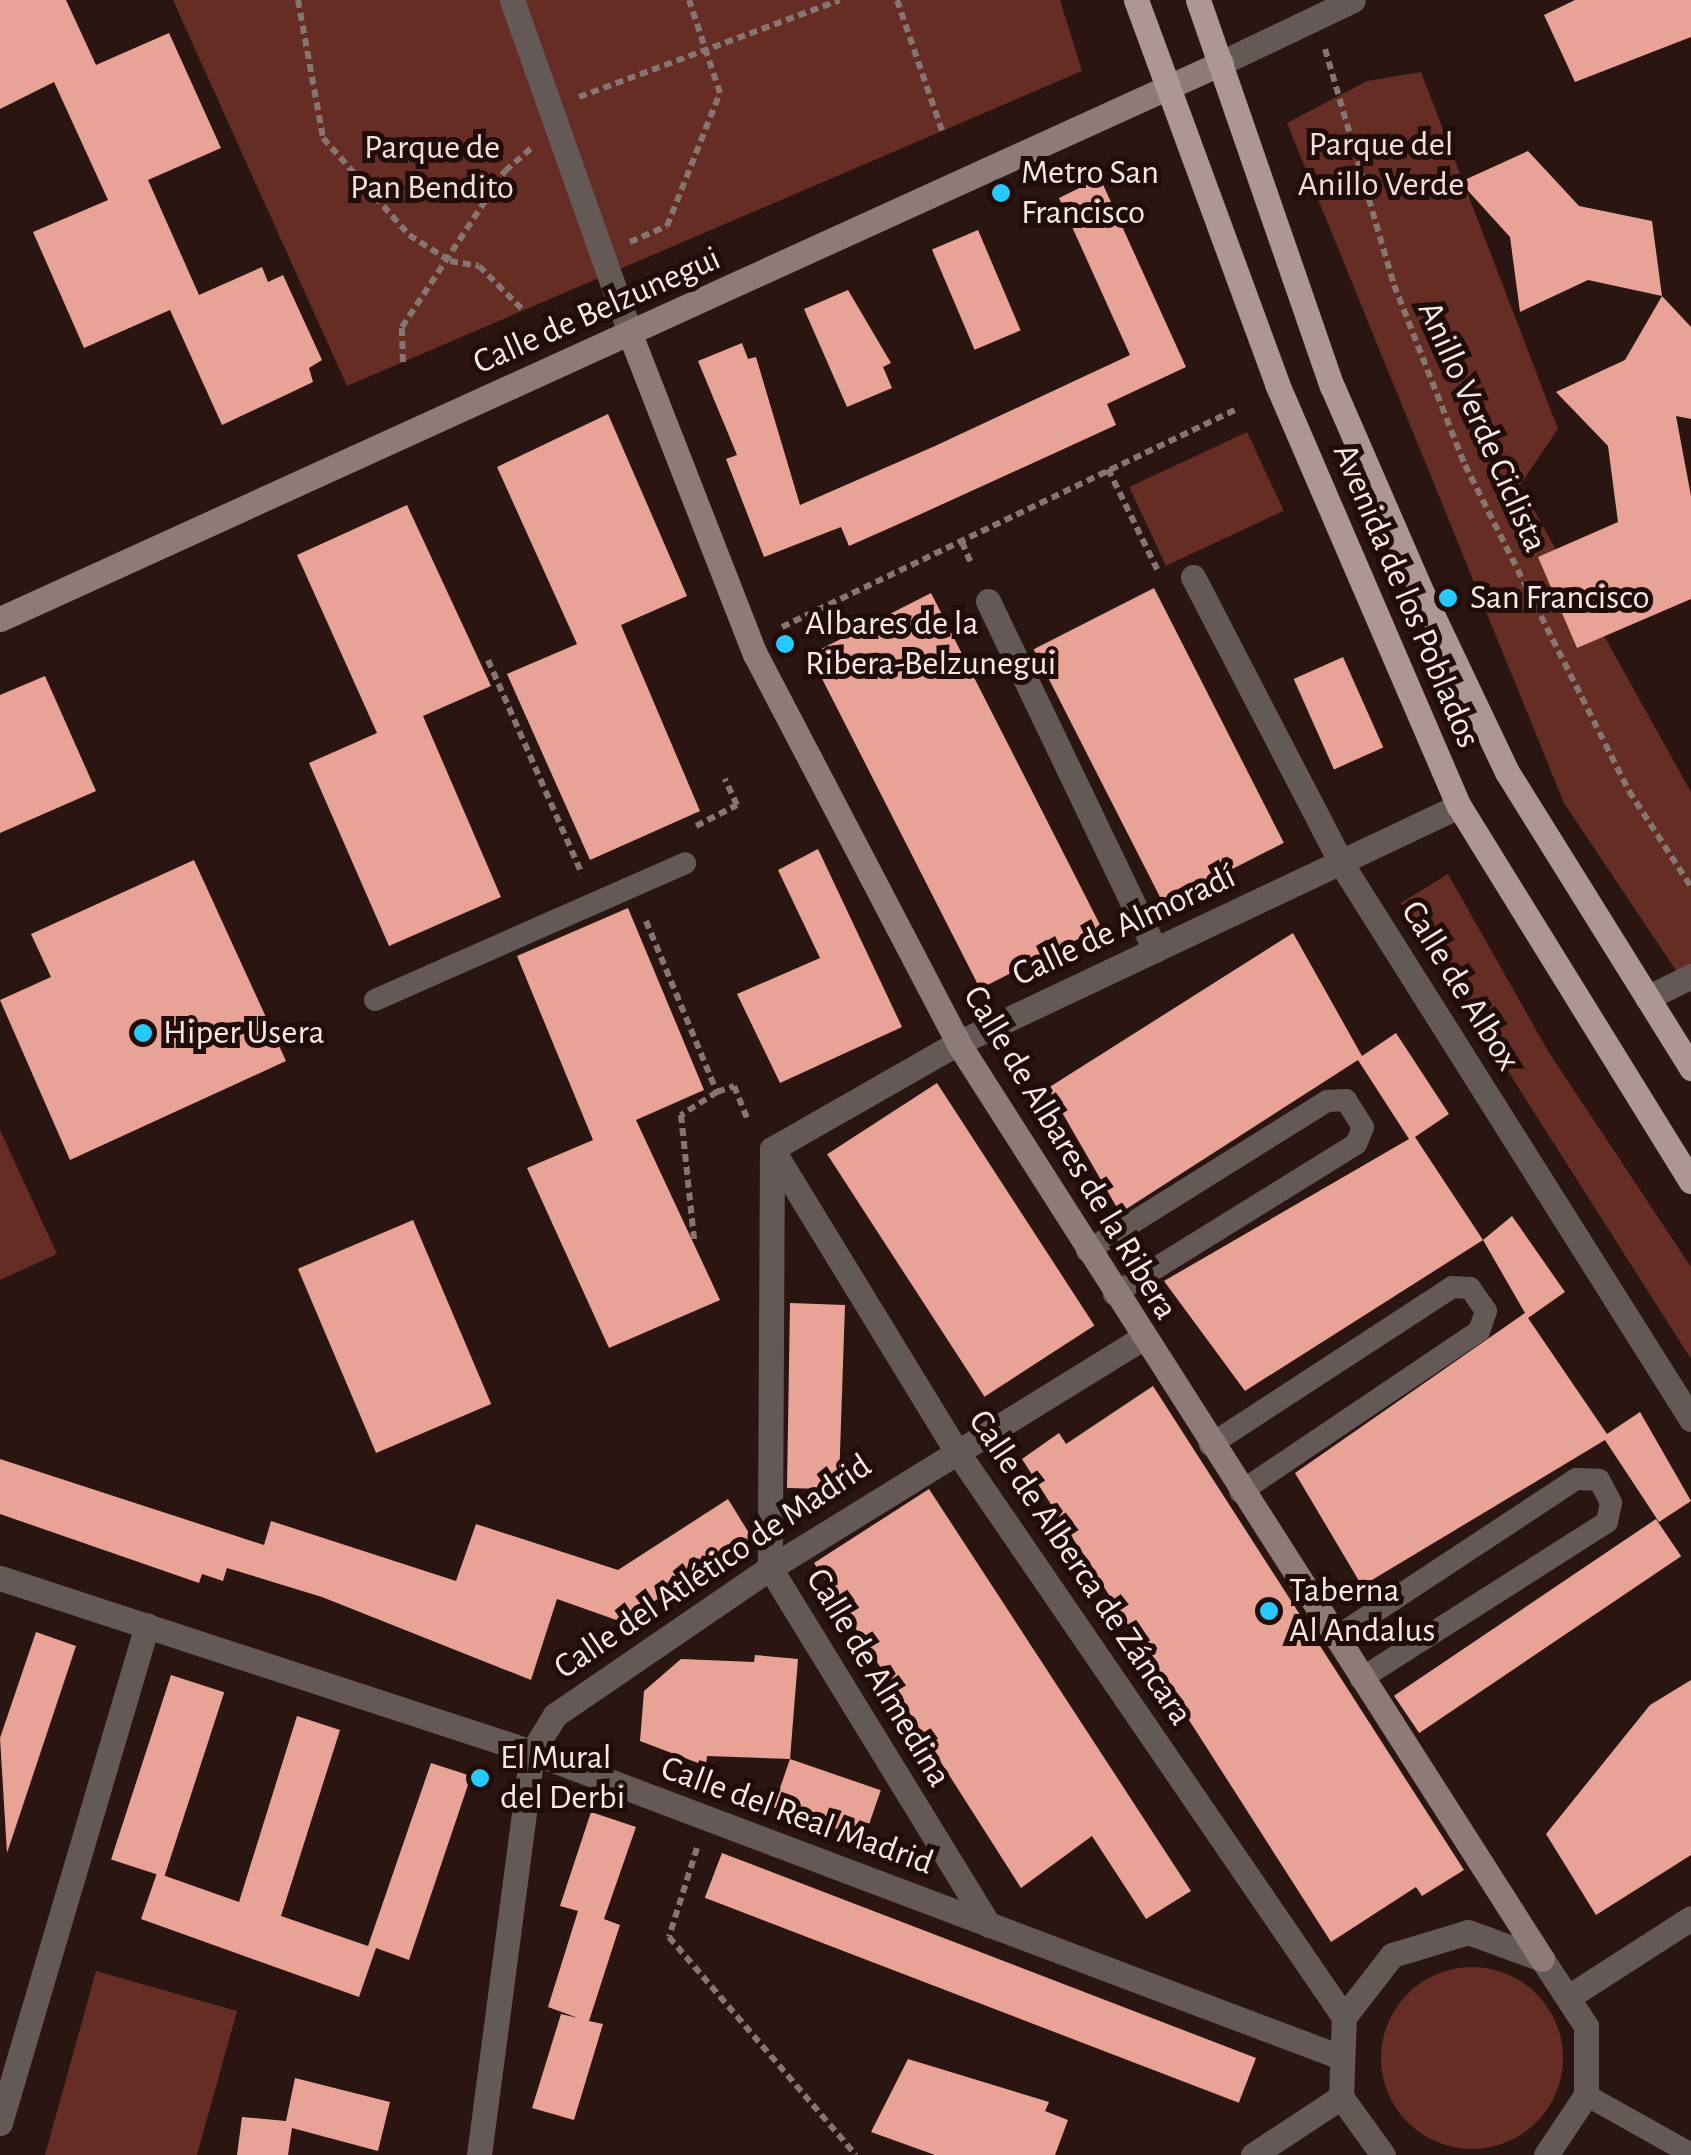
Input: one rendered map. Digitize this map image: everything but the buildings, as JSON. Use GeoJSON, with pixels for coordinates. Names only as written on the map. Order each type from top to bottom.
{"type":"FeatureCollection","features":[{"type":"Feature","properties":{"kind":"main road","name":"Avenida de los Poblados"},"geometry":{"type":"LineString","coordinates":[[1136,0],[1299,437],[1460,806],[1691,1180]]}},
{"type":"Feature","properties":{"kind":"main road","name":"Avenida de los Poblados"},"geometry":{"type":"LineString","coordinates":[[1198,0],[1332,386],[1422,593],[1507,772],[1691,1068]]}},
{"type":"Feature","properties":{"kind":"street"},"geometry":{"type":"LineString","coordinates":[[512,0],[630,334]]}},
{"type":"Feature","properties":{"kind":"street"},"geometry":{"type":"LineString","coordinates":[[1221,63],[1353,0]]}},
{"type":"Feature","properties":{"kind":"street","name":"Calle de Belzunegui"},"geometry":{"type":"LineString","coordinates":[[0,619],[1221,63]]}},
{"type":"Feature","properties":{"kind":"street","name":"Calle de Albares de la Ribera"},"geometry":{"type":"LineString","coordinates":[[630,334],[755,654],[958,1044],[1210,1445],[1542,1959]]}},
{"type":"Feature","properties":{"kind":"street","name":"Calle de Albox"},"geometry":{"type":"LineString","coordinates":[[1193,577],[1341,863],[1691,1419]]}},
{"type":"Feature","properties":{"kind":"street"},"geometry":{"type":"LineString","coordinates":[[988,601],[1156,950]]}},
{"type":"Feature","properties":{"kind":"street","name":"Calle de Almoradí"},"geometry":{"type":"LineString","coordinates":[[772,1149],[958,1044],[1460,806]]}},
{"type":"Feature","properties":{"kind":"street"},"geometry":{"type":"LineString","coordinates":[[1647,998],[1691,976]]}},
{"type":"Feature","properties":{"kind":"street","name":"Calle de Alberca de Záncara"},"geometry":{"type":"LineString","coordinates":[[772,1149],[956,1450],[1344,2018]]}},
{"type":"Feature","properties":{"kind":"street","name":"Calle de Almedina"},"geometry":{"type":"LineString","coordinates":[[772,1149],[770,1568],[989,1924]]}},
{"type":"Feature","properties":{"kind":"street","name":"Calle del Atlético de Madrid"},"geometry":{"type":"LineString","coordinates":[[478,2155],[532,1752],[555,1715],[770,1568],[1142,1338]]}},
{"type":"Feature","properties":{"kind":"street","name":"Calle del Real Madrid"},"geometry":{"type":"LineString","coordinates":[[0,1578],[532,1752],[1338,2056]]}},
{"type":"Feature","properties":{"kind":"street"},"geometry":{"type":"LineString","coordinates":[[0,2123],[146,1625]]}},
{"type":"Feature","properties":{"kind":"street"},"geometry":{"type":"LineString","coordinates":[[1572,1994],[1691,1918]]}},
{"type":"Feature","properties":{"kind":"street"},"geometry":{"type":"LineString","coordinates":[[1383,2155],[1341,2097],[1338,2056],[1344,2018],[1382,1964],[1428,1937],[1468,1932],[1542,1959],[1572,1994],[1590,2060],[1586,2094],[1546,2155]]}},
{"type":"Feature","properties":{"kind":"street"},"geometry":{"type":"LineString","coordinates":[[1253,2155],[1341,2097]]}},
{"type":"Feature","properties":{"kind":"lane"},"geometry":{"type":"LineString","coordinates":[[375,1000],[685,863]]}},
{"type":"Feature","properties":{"kind":"lane"},"geometry":{"type":"LineString","coordinates":[[1087,1251],[1327,1100],[1346,1100],[1363,1127],[1356,1144],[1114,1294]]}},
{"type":"Feature","properties":{"kind":"lane"},"geometry":{"type":"LineString","coordinates":[[1210,1445],[1452,1288],[1470,1288],[1486,1312],[1479,1331],[1240,1492]]}},
{"type":"Feature","properties":{"kind":"lane"},"geometry":{"type":"LineString","coordinates":[[1335,1638],[1576,1479],[1598,1480],[1612,1503],[1607,1522],[1362,1679]]}},
{"type":"Feature","properties":{"kind":"lane"},"geometry":{"type":"LineString","coordinates":[[1586,2094],[1691,2154]]}},
{"type":"Feature","properties":{"kind":"path"},"geometry":{"type":"LineString","coordinates":[[298,0],[323,138],[373,201],[450,261],[479,266],[524,310]]}},
{"type":"Feature","properties":{"kind":"path"},"geometry":{"type":"LineString","coordinates":[[602,254],[667,226],[720,94],[689,0]]}},
{"type":"Feature","properties":{"kind":"path"},"geometry":{"type":"LineString","coordinates":[[550,108],[840,0]]}},
{"type":"Feature","properties":{"kind":"path"},"geometry":{"type":"LineString","coordinates":[[898,0],[942,130]]}},
{"type":"Feature","properties":{"kind":"path","name":"Anillo Verde Ciclista"},"geometry":{"type":"LineString","coordinates":[[1333,72],[1394,285],[1465,465],[1629,790],[1691,887]]}},
{"type":"Feature","properties":{"kind":"path"},"geometry":{"type":"LineString","coordinates":[[403,362],[402,327],[450,261],[504,171],[560,136]]}},
{"type":"Feature","properties":{"kind":"path"},"geometry":{"type":"LineString","coordinates":[[782,628],[1237,409]]}},
{"type":"Feature","properties":{"kind":"path"},"geometry":{"type":"LineString","coordinates":[[1108,469],[1160,574]]}},
{"type":"Feature","properties":{"kind":"path"},"geometry":{"type":"LineString","coordinates":[[962,542],[972,565]]}},
{"type":"Feature","properties":{"kind":"path"},"geometry":{"type":"LineString","coordinates":[[488,660],[583,877]]}},
{"type":"Feature","properties":{"kind":"path"},"geometry":{"type":"LineString","coordinates":[[696,826],[736,804],[725,779]]}},
{"type":"Feature","properties":{"kind":"path"},"geometry":{"type":"LineString","coordinates":[[646,921],[717,1092]]}},
{"type":"Feature","properties":{"kind":"path"},"geometry":{"type":"LineString","coordinates":[[694,1239],[681,1114],[734,1086],[748,1121]]}},
{"type":"Feature","properties":{"kind":"path"},"geometry":{"type":"LineString","coordinates":[[699,1842],[670,1938],[856,2155]]}},
{"type":"Feature","properties":{"kind":"green space","name":"Parque de Pan Bendito"},"geometry":{"type":"Polygon","coordinates":[[[173,0],[1060,0],[1082,71],[347,386],[173,0]]]}},
{"type":"Feature","properties":{"kind":"green space","name":"Parque del Anillo Verde"},"geometry":{"type":"Polygon","coordinates":[[[1421,72],[1558,429],[1520,485],[1691,792],[1691,993],[1564,803],[1287,123],[1367,81],[1421,72]]]}},
{"type":"Feature","properties":{"kind":"green space"},"geometry":{"type":"Polygon","coordinates":[[[1247,432],[1284,511],[1166,566],[1129,487],[1247,432]]]}},
{"type":"Feature","properties":{"kind":"green space"},"geometry":{"type":"Polygon","coordinates":[[[1448,874],[1548,1051],[1691,1267],[1691,1359],[1401,903],[1448,874]]]}},
{"type":"Feature","properties":{"kind":"green space"},"geometry":{"type":"Polygon","coordinates":[[[0,1130],[57,1254],[0,1280],[0,1130]]]}},
{"type":"Feature","properties":{"kind":"green space"},"geometry":{"type":"Polygon","coordinates":[[[1472,1967],[1507,1974],[1537,1993],[1556,2023],[1563,2058],[1556,2093],[1537,2123],[1507,2142],[1472,2149],[1437,2142],[1407,2123],[1388,2093],[1381,2058],[1388,2023],[1407,1993],[1437,1974],[1472,1967]]]}},
{"type":"Feature","properties":{"kind":"green space"},"geometry":{"type":"Polygon","coordinates":[[[96,1971],[237,2011],[197,2155],[45,2155],[96,1971]]]}},
{"type":"Feature","properties":{"kind":"place","name":"Metro San Francisco"},"geometry":{"type":"Point","coordinates":[1001,193]}},
{"type":"Feature","properties":{"kind":"place","name":"San Francisco"},"geometry":{"type":"Point","coordinates":[1448,598]}},
{"type":"Feature","properties":{"kind":"place","name":"Albares de la Ribera-Belzunegui"},"geometry":{"type":"Point","coordinates":[785,644]}},
{"type":"Feature","properties":{"kind":"place","name":"Hiper Usera"},"geometry":{"type":"Point","coordinates":[143,1033]}},
{"type":"Feature","properties":{"kind":"place","name":"Taberna Al Andalus"},"geometry":{"type":"Point","coordinates":[1269,1611]}},
{"type":"Feature","properties":{"kind":"place","name":"El Mural del Derbi"},"geometry":{"type":"Point","coordinates":[480,1778]}}]}
